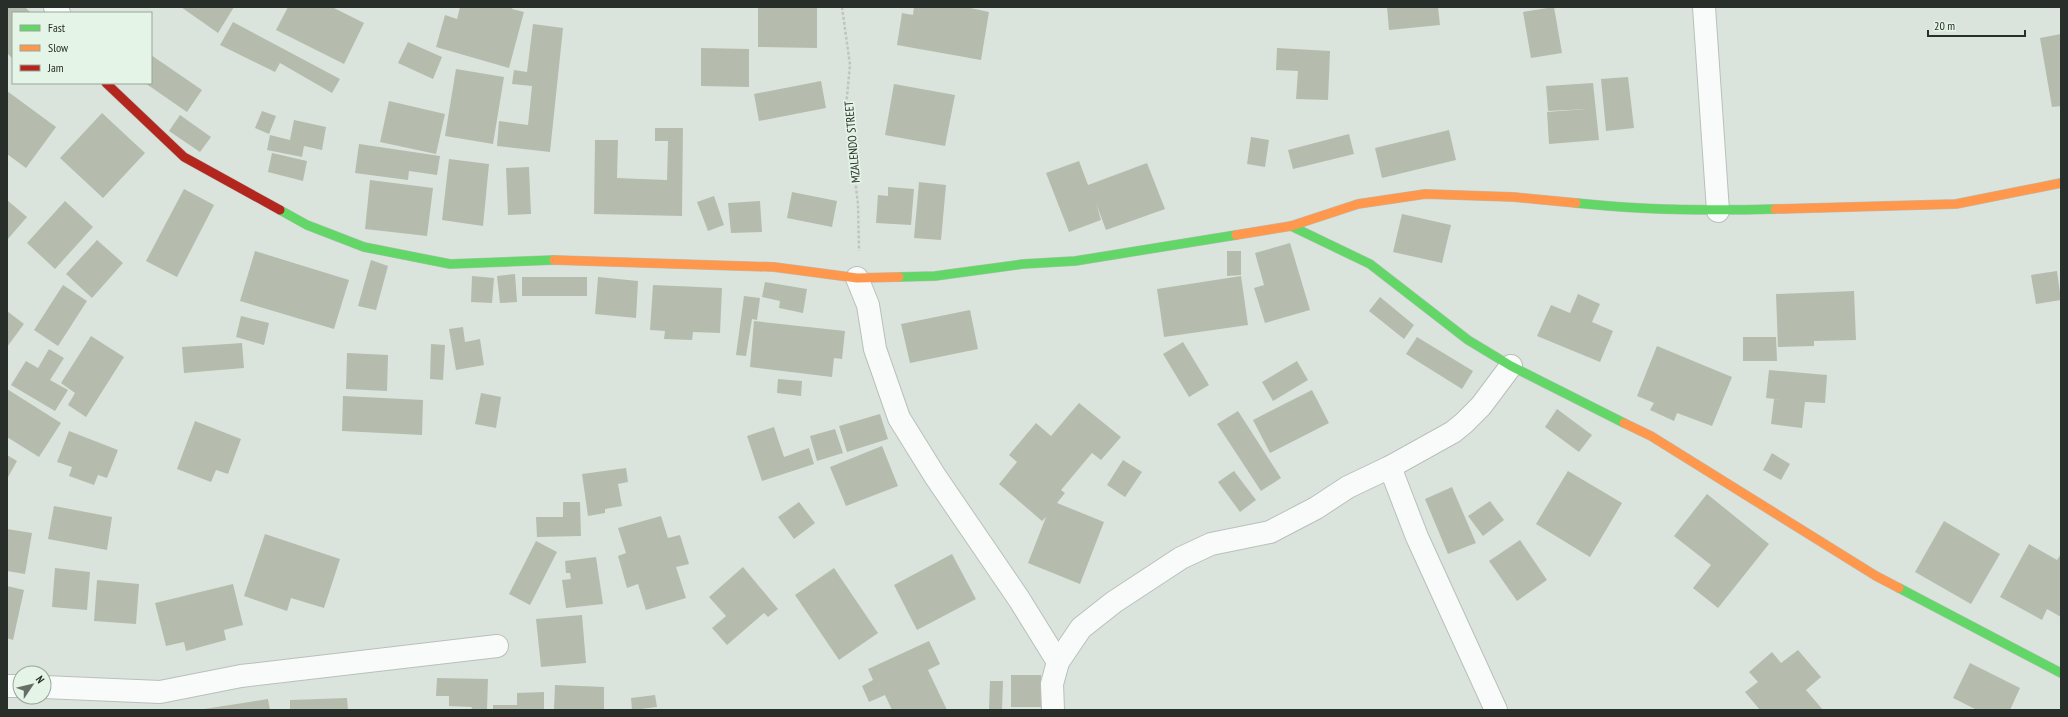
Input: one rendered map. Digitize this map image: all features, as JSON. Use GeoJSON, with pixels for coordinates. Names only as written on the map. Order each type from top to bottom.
{"type":"FeatureCollection","features":[{"type":"Feature","properties":{"kind":"street"},"geometry":{"type":"LineString","coordinates":[[1704,7],[1718,210]]}},
{"type":"Feature","properties":{"kind":"street"},"geometry":{"type":"LineString","coordinates":[[107,84],[184,157],[307,225],[364,247],[450,264],[548,260],[644,262],[774,267],[857,278],[935,276],[1023,264],[1075,261],[1291,226],[1358,204],[1425,194],[1514,196],[1634,209],[1718,210],[1956,204],[2061,183]]}},
{"type":"Feature","properties":{"kind":"street"},"geometry":{"type":"LineString","coordinates":[[1291,226],[1370,264],[1468,340],[1511,366],[1651,436],[1876,576],[2061,673]]}},
{"type":"Feature","properties":{"kind":"street"},"geometry":{"type":"LineString","coordinates":[[857,278],[868,305],[875,349],[899,418],[935,476],[1019,599],[1058,662]]}},
{"type":"Feature","properties":{"kind":"street"},"geometry":{"type":"LineString","coordinates":[[1053,710],[1052,684],[1058,662],[1081,628],[1114,602],[1181,558],[1211,544],[1270,532],[1316,508],[1348,487],[1390,467],[1453,432],[1481,406],[1511,366]]}},
{"type":"Feature","properties":{"kind":"street"},"geometry":{"type":"LineString","coordinates":[[1390,467],[1417,537],[1496,710]]}},
{"type":"Feature","properties":{"kind":"street"},"geometry":{"type":"LineString","coordinates":[[52,687],[160,692],[241,676],[497,646]]}},
{"type":"Feature","properties":{"kind":"path","name":"MZALENDO STREET"},"geometry":{"type":"LineString","coordinates":[[842,7],[850,65],[846,106],[860,233],[857,278]]}},
{"type":"Feature","properties":{"kind":"building"},"geometry":{"type":"Polygon","coordinates":[[[7,7],[25,7],[30,12],[12,12],[12,58],[7,53],[7,7]]]}},
{"type":"Feature","properties":{"kind":"building"},"geometry":{"type":"Polygon","coordinates":[[[181,7],[234,7],[218,33],[181,7]]]}},
{"type":"Feature","properties":{"kind":"building"},"geometry":{"type":"Polygon","coordinates":[[[288,7],[332,7],[364,23],[344,64],[276,30],[288,7]]]}},
{"type":"Feature","properties":{"kind":"building"},"geometry":{"type":"Polygon","coordinates":[[[460,7],[513,7],[512,9],[524,12],[509,68],[436,47],[445,15],[457,19],[460,7]]]}},
{"type":"Feature","properties":{"kind":"building"},"geometry":{"type":"Polygon","coordinates":[[[758,7],[817,7],[817,48],[758,47],[758,7]]]}},
{"type":"Feature","properties":{"kind":"building"},"geometry":{"type":"Polygon","coordinates":[[[914,7],[966,7],[989,12],[981,60],[897,45],[902,13],[913,15],[914,7]]]}},
{"type":"Feature","properties":{"kind":"building"},"geometry":{"type":"Polygon","coordinates":[[[1387,7],[1438,7],[1440,25],[1389,30],[1387,7]]]}},
{"type":"Feature","properties":{"kind":"building"},"geometry":{"type":"Polygon","coordinates":[[[1554,7],[1562,53],[1531,58],[1523,12],[1554,7]]]}},
{"type":"Feature","properties":{"kind":"building"},"geometry":{"type":"Polygon","coordinates":[[[233,22],[340,79],[332,93],[280,63],[275,72],[220,45],[233,22]]]}},
{"type":"Feature","properties":{"kind":"building"},"geometry":{"type":"Polygon","coordinates":[[[533,24],[563,28],[550,152],[497,146],[499,121],[528,125],[532,86],[512,84],[514,70],[527,72],[533,24]]]}},
{"type":"Feature","properties":{"kind":"building"},"geometry":{"type":"Polygon","coordinates":[[[2061,34],[2061,106],[2052,107],[2040,38],[2061,34]]]}},
{"type":"Feature","properties":{"kind":"building"},"geometry":{"type":"Polygon","coordinates":[[[408,42],[442,57],[433,79],[398,63],[408,42]]]}},
{"type":"Feature","properties":{"kind":"building"},"geometry":{"type":"Polygon","coordinates":[[[701,48],[749,49],[749,87],[701,86],[701,48]]]}},
{"type":"Feature","properties":{"kind":"building"},"geometry":{"type":"Polygon","coordinates":[[[1277,48],[1330,51],[1328,100],[1296,99],[1298,71],[1276,70],[1277,48]]]}},
{"type":"Feature","properties":{"kind":"building"},"geometry":{"type":"Polygon","coordinates":[[[152,56],[202,90],[187,112],[146,84],[152,84],[152,56]]]}},
{"type":"Feature","properties":{"kind":"building"},"geometry":{"type":"Polygon","coordinates":[[[456,69],[504,77],[493,144],[445,136],[456,69]]]}},
{"type":"Feature","properties":{"kind":"building"},"geometry":{"type":"Polygon","coordinates":[[[1628,77],[1634,128],[1606,131],[1601,79],[1628,77]]]}},
{"type":"Feature","properties":{"kind":"building"},"geometry":{"type":"Polygon","coordinates":[[[821,81],[826,108],[759,121],[754,94],[821,81]]]}},
{"type":"Feature","properties":{"kind":"building"},"geometry":{"type":"Polygon","coordinates":[[[1593,83],[1599,140],[1549,144],[1547,112],[1587,109],[1548,111],[1546,86],[1593,83]]]}},
{"type":"Feature","properties":{"kind":"building"},"geometry":{"type":"Polygon","coordinates":[[[894,84],[955,95],[945,146],[885,135],[894,84]]]}},
{"type":"Feature","properties":{"kind":"building"},"geometry":{"type":"Polygon","coordinates":[[[7,91],[56,127],[26,168],[7,154],[7,91]]]}},
{"type":"Feature","properties":{"kind":"building"},"geometry":{"type":"Polygon","coordinates":[[[389,101],[445,114],[436,154],[380,142],[389,101]]]}},
{"type":"Feature","properties":{"kind":"building"},"geometry":{"type":"Polygon","coordinates":[[[262,111],[276,116],[269,134],[255,128],[262,111]]]}},
{"type":"Feature","properties":{"kind":"building"},"geometry":{"type":"Polygon","coordinates":[[[102,113],[145,153],[103,198],[60,158],[102,113]]]}},
{"type":"Feature","properties":{"kind":"building"},"geometry":{"type":"Polygon","coordinates":[[[180,115],[211,137],[200,152],[169,131],[180,115]]]}},
{"type":"Feature","properties":{"kind":"building"},"geometry":{"type":"Polygon","coordinates":[[[294,120],[326,127],[322,150],[304,146],[302,157],[267,150],[270,135],[290,140],[294,120]]]}},
{"type":"Feature","properties":{"kind":"building"},"geometry":{"type":"Polygon","coordinates":[[[655,128],[683,128],[682,216],[594,214],[595,140],[618,140],[617,178],[667,180],[668,141],[655,141],[655,128]]]}},
{"type":"Feature","properties":{"kind":"building"},"geometry":{"type":"Polygon","coordinates":[[[1449,130],[1456,160],[1382,178],[1375,148],[1449,130]]]}},
{"type":"Feature","properties":{"kind":"building"},"geometry":{"type":"Polygon","coordinates":[[[1349,134],[1354,154],[1293,169],[1288,150],[1349,134]]]}},
{"type":"Feature","properties":{"kind":"building"},"geometry":{"type":"Polygon","coordinates":[[[1251,137],[1269,140],[1265,167],[1247,164],[1251,137]]]}},
{"type":"Feature","properties":{"kind":"building"},"geometry":{"type":"Polygon","coordinates":[[[359,144],[440,156],[437,175],[409,171],[408,180],[355,173],[359,144]]]}},
{"type":"Feature","properties":{"kind":"building"},"geometry":{"type":"Polygon","coordinates":[[[272,153],[307,161],[303,181],[268,172],[272,153]]]}},
{"type":"Feature","properties":{"kind":"building"},"geometry":{"type":"Polygon","coordinates":[[[449,159],[489,164],[483,226],[442,220],[449,159]]]}},
{"type":"Feature","properties":{"kind":"building"},"geometry":{"type":"Polygon","coordinates":[[[1079,161],[1088,185],[1147,163],[1165,209],[1106,230],[1096,203],[1101,220],[1069,232],[1046,173],[1079,161]]]}},
{"type":"Feature","properties":{"kind":"building"},"geometry":{"type":"Polygon","coordinates":[[[529,167],[531,214],[508,215],[506,168],[529,167]]]}},
{"type":"Feature","properties":{"kind":"building"},"geometry":{"type":"Polygon","coordinates":[[[370,180],[433,188],[427,236],[365,229],[370,180]]]}},
{"type":"Feature","properties":{"kind":"building"},"geometry":{"type":"Polygon","coordinates":[[[919,182],[946,185],[941,240],[914,238],[919,182]]]}},
{"type":"Feature","properties":{"kind":"building"},"geometry":{"type":"Polygon","coordinates":[[[888,187],[914,189],[911,225],[876,223],[878,195],[888,196],[888,187]]]}},
{"type":"Feature","properties":{"kind":"building"},"geometry":{"type":"Polygon","coordinates":[[[184,189],[214,205],[177,277],[146,261],[184,189]]]}},
{"type":"Feature","properties":{"kind":"building"},"geometry":{"type":"Polygon","coordinates":[[[792,192],[837,201],[832,227],[787,218],[792,192]]]}},
{"type":"Feature","properties":{"kind":"building"},"geometry":{"type":"Polygon","coordinates":[[[714,196],[724,225],[708,231],[697,202],[714,196]]]}},
{"type":"Feature","properties":{"kind":"building"},"geometry":{"type":"Polygon","coordinates":[[[7,200],[27,217],[7,240],[7,200]]]}},
{"type":"Feature","properties":{"kind":"building"},"geometry":{"type":"Polygon","coordinates":[[[65,201],[93,227],[55,269],[27,243],[65,201]]]}},
{"type":"Feature","properties":{"kind":"building"},"geometry":{"type":"Polygon","coordinates":[[[760,201],[762,232],[731,233],[728,203],[760,201]]]}},
{"type":"Feature","properties":{"kind":"building"},"geometry":{"type":"Polygon","coordinates":[[[1402,214],[1451,225],[1442,263],[1393,252],[1402,214]]]}},
{"type":"Feature","properties":{"kind":"building"},"geometry":{"type":"Polygon","coordinates":[[[97,240],[123,263],[92,298],[66,274],[97,240]]]}},
{"type":"Feature","properties":{"kind":"building"},"geometry":{"type":"Polygon","coordinates":[[[1290,243],[1310,310],[1265,323],[1254,288],[1264,285],[1255,253],[1290,243]]]}},
{"type":"Feature","properties":{"kind":"building"},"geometry":{"type":"Polygon","coordinates":[[[255,251],[349,280],[334,329],[240,301],[255,251]]]}},
{"type":"Feature","properties":{"kind":"building"},"geometry":{"type":"Polygon","coordinates":[[[1227,251],[1241,251],[1241,275],[1227,276],[1227,251]]]}},
{"type":"Feature","properties":{"kind":"building"},"geometry":{"type":"Polygon","coordinates":[[[371,260],[388,266],[376,310],[358,306],[371,260]]]}},
{"type":"Feature","properties":{"kind":"building"},"geometry":{"type":"Polygon","coordinates":[[[2057,271],[2061,300],[2036,304],[2031,275],[2057,271]]]}},
{"type":"Feature","properties":{"kind":"building"},"geometry":{"type":"Polygon","coordinates":[[[515,274],[517,302],[500,303],[497,276],[515,274]]]}},
{"type":"Feature","properties":{"kind":"building"},"geometry":{"type":"Polygon","coordinates":[[[472,276],[494,278],[492,303],[471,302],[472,276]]]}},
{"type":"Feature","properties":{"kind":"building"},"geometry":{"type":"Polygon","coordinates":[[[1241,276],[1248,325],[1164,337],[1157,289],[1241,276]]]}},
{"type":"Feature","properties":{"kind":"building"},"geometry":{"type":"Polygon","coordinates":[[[522,277],[587,277],[587,296],[522,296],[522,277]]]}},
{"type":"Feature","properties":{"kind":"building"},"geometry":{"type":"Polygon","coordinates":[[[598,277],[638,281],[636,318],[595,314],[598,277]]]}},
{"type":"Feature","properties":{"kind":"building"},"geometry":{"type":"Polygon","coordinates":[[[765,282],[807,289],[803,313],[779,308],[780,301],[762,297],[765,282]]]}},
{"type":"Feature","properties":{"kind":"building"},"geometry":{"type":"Polygon","coordinates":[[[63,285],[87,301],[58,346],[34,330],[63,285]]]}},
{"type":"Feature","properties":{"kind":"building"},"geometry":{"type":"Polygon","coordinates":[[[653,285],[722,288],[720,333],[693,332],[692,340],[664,339],[665,331],[650,330],[653,285]]]}},
{"type":"Feature","properties":{"kind":"building"},"geometry":{"type":"Polygon","coordinates":[[[1854,291],[1856,340],[1814,341],[1814,346],[1778,347],[1776,294],[1854,291]]]}},
{"type":"Feature","properties":{"kind":"building"},"geometry":{"type":"Polygon","coordinates":[[[1578,294],[1600,304],[1592,322],[1613,331],[1600,362],[1537,336],[1551,305],[1570,313],[1578,294]]]}},
{"type":"Feature","properties":{"kind":"building"},"geometry":{"type":"Polygon","coordinates":[[[744,296],[760,298],[757,320],[752,319],[746,356],[736,355],[744,296]]]}},
{"type":"Feature","properties":{"kind":"building"},"geometry":{"type":"Polygon","coordinates":[[[1380,297],[1414,325],[1404,339],[1369,311],[1380,297]]]}},
{"type":"Feature","properties":{"kind":"building"},"geometry":{"type":"Polygon","coordinates":[[[970,310],[978,349],[910,363],[901,324],[970,310]]]}},
{"type":"Feature","properties":{"kind":"building"},"geometry":{"type":"Polygon","coordinates":[[[7,311],[24,324],[7,347],[7,311]]]}},
{"type":"Feature","properties":{"kind":"building"},"geometry":{"type":"Polygon","coordinates":[[[241,316],[269,323],[264,345],[236,337],[241,316]]]}},
{"type":"Feature","properties":{"kind":"building"},"geometry":{"type":"Polygon","coordinates":[[[754,321],[845,331],[842,359],[834,358],[832,377],[750,367],[754,321]]]}},
{"type":"Feature","properties":{"kind":"building"},"geometry":{"type":"Polygon","coordinates":[[[463,327],[465,342],[480,339],[484,365],[456,370],[449,329],[463,327]]]}},
{"type":"Feature","properties":{"kind":"building"},"geometry":{"type":"Polygon","coordinates":[[[91,336],[124,357],[86,417],[68,405],[75,393],[61,383],[91,336]]]}},
{"type":"Feature","properties":{"kind":"building"},"geometry":{"type":"Polygon","coordinates":[[[1417,337],[1473,371],[1462,389],[1406,354],[1417,337]]]}},
{"type":"Feature","properties":{"kind":"building"},"geometry":{"type":"Polygon","coordinates":[[[1743,337],[1776,337],[1777,361],[1743,361],[1743,337]]]}},
{"type":"Feature","properties":{"kind":"building"},"geometry":{"type":"Polygon","coordinates":[[[1183,342],[1209,385],[1189,397],[1163,354],[1183,342]]]}},
{"type":"Feature","properties":{"kind":"building"},"geometry":{"type":"Polygon","coordinates":[[[242,343],[244,368],[184,373],[182,347],[242,343]]]}},
{"type":"Feature","properties":{"kind":"building"},"geometry":{"type":"Polygon","coordinates":[[[431,344],[445,345],[443,380],[430,379],[431,344]]]}},
{"type":"Feature","properties":{"kind":"building"},"geometry":{"type":"Polygon","coordinates":[[[1657,346],[1732,377],[1712,426],[1677,413],[1674,421],[1650,410],[1654,403],[1637,396],[1657,346]]]}},
{"type":"Feature","properties":{"kind":"building"},"geometry":{"type":"Polygon","coordinates":[[[49,349],[64,358],[50,380],[68,390],[55,411],[11,385],[26,361],[38,368],[49,349]]]}},
{"type":"Feature","properties":{"kind":"building"},"geometry":{"type":"Polygon","coordinates":[[[347,353],[388,355],[387,391],[346,389],[347,353]]]}},
{"type":"Feature","properties":{"kind":"building"},"geometry":{"type":"Polygon","coordinates":[[[1297,361],[1308,380],[1273,401],[1262,382],[1297,361]]]}},
{"type":"Feature","properties":{"kind":"building"},"geometry":{"type":"Polygon","coordinates":[[[1769,370],[1827,375],[1825,403],[1805,402],[1802,428],[1771,424],[1774,399],[1792,401],[1766,398],[1769,370]]]}},
{"type":"Feature","properties":{"kind":"building"},"geometry":{"type":"Polygon","coordinates":[[[778,379],[802,381],[801,396],[777,393],[778,379]]]}},
{"type":"Feature","properties":{"kind":"building"},"geometry":{"type":"Polygon","coordinates":[[[7,389],[61,423],[39,457],[7,437],[7,389]]]}},
{"type":"Feature","properties":{"kind":"building"},"geometry":{"type":"Polygon","coordinates":[[[1312,390],[1329,423],[1270,453],[1253,420],[1312,390]]]}},
{"type":"Feature","properties":{"kind":"building"},"geometry":{"type":"Polygon","coordinates":[[[481,393],[501,397],[496,428],[475,424],[481,393]]]}},
{"type":"Feature","properties":{"kind":"building"},"geometry":{"type":"Polygon","coordinates":[[[343,396],[423,400],[422,435],[342,431],[343,396]]]}},
{"type":"Feature","properties":{"kind":"building"},"geometry":{"type":"Polygon","coordinates":[[[1079,403],[1121,437],[1101,460],[1092,453],[1061,490],[1065,493],[1057,503],[1104,522],[1080,584],[1028,563],[1046,517],[1042,521],[999,484],[1017,462],[1009,455],[1036,423],[1051,436],[1079,403]]]}},
{"type":"Feature","properties":{"kind":"building"},"geometry":{"type":"Polygon","coordinates":[[[1557,409],[1592,435],[1579,452],[1545,427],[1557,409]]]}},
{"type":"Feature","properties":{"kind":"building"},"geometry":{"type":"Polygon","coordinates":[[[1238,411],[1281,478],[1261,491],[1217,424],[1238,411]]]}},
{"type":"Feature","properties":{"kind":"building"},"geometry":{"type":"Polygon","coordinates":[[[880,414],[888,439],[847,452],[839,426],[880,414]]]}},
{"type":"Feature","properties":{"kind":"building"},"geometry":{"type":"Polygon","coordinates":[[[195,421],[241,439],[228,474],[216,470],[211,482],[177,469],[195,421]]]}},
{"type":"Feature","properties":{"kind":"building"},"geometry":{"type":"Polygon","coordinates":[[[774,427],[784,457],[809,448],[814,464],[762,481],[747,436],[774,427]]]}},
{"type":"Feature","properties":{"kind":"building"},"geometry":{"type":"Polygon","coordinates":[[[835,429],[843,453],[817,461],[810,436],[835,429]]]}},
{"type":"Feature","properties":{"kind":"building"},"geometry":{"type":"Polygon","coordinates":[[[69,431],[118,450],[107,478],[98,475],[94,485],[69,476],[72,467],[57,462],[69,431]]]}},
{"type":"Feature","properties":{"kind":"building"},"geometry":{"type":"Polygon","coordinates":[[[882,446],[898,486],[846,506],[830,467],[882,446]]]}},
{"type":"Feature","properties":{"kind":"building"},"geometry":{"type":"Polygon","coordinates":[[[1772,453],[1790,464],[1781,480],[1763,470],[1772,453]]]}},
{"type":"Feature","properties":{"kind":"building"},"geometry":{"type":"Polygon","coordinates":[[[7,455],[17,461],[7,479],[7,455]]]}},
{"type":"Feature","properties":{"kind":"building"},"geometry":{"type":"Polygon","coordinates":[[[1123,460],[1142,472],[1125,497],[1107,485],[1123,460]]]}},
{"type":"Feature","properties":{"kind":"building"},"geometry":{"type":"Polygon","coordinates":[[[626,468],[628,482],[618,484],[622,506],[605,509],[605,513],[588,516],[582,474],[626,468]]]}},
{"type":"Feature","properties":{"kind":"building"},"geometry":{"type":"Polygon","coordinates":[[[1234,471],[1256,500],[1240,512],[1218,482],[1234,471]]]}},
{"type":"Feature","properties":{"kind":"building"},"geometry":{"type":"Polygon","coordinates":[[[1568,471],[1622,503],[1590,557],[1536,524],[1568,471]]]}},
{"type":"Feature","properties":{"kind":"building"},"geometry":{"type":"Polygon","coordinates":[[[1452,487],[1476,543],[1448,554],[1425,499],[1452,487]]]}},
{"type":"Feature","properties":{"kind":"building"},"geometry":{"type":"Polygon","coordinates":[[[1707,494],[1769,544],[1718,608],[1693,588],[1711,565],[1674,536],[1707,494]]]}},
{"type":"Feature","properties":{"kind":"building"},"geometry":{"type":"Polygon","coordinates":[[[1490,501],[1504,520],[1483,536],[1468,516],[1490,501]]]}},
{"type":"Feature","properties":{"kind":"building"},"geometry":{"type":"Polygon","coordinates":[[[563,502],[580,502],[581,536],[537,537],[536,517],[563,517],[563,502]]]}},
{"type":"Feature","properties":{"kind":"building"},"geometry":{"type":"Polygon","coordinates":[[[799,502],[815,523],[794,539],[778,517],[799,502]]]}},
{"type":"Feature","properties":{"kind":"building"},"geometry":{"type":"Polygon","coordinates":[[[54,506],[112,517],[107,550],[48,539],[54,506]]]}},
{"type":"Feature","properties":{"kind":"building"},"geometry":{"type":"Polygon","coordinates":[[[661,516],[668,538],[680,535],[689,564],[676,567],[686,598],[646,610],[638,584],[627,588],[618,556],[626,553],[618,528],[661,516]]]}},
{"type":"Feature","properties":{"kind":"building"},"geometry":{"type":"Polygon","coordinates":[[[1944,521],[2000,554],[1971,604],[1915,572],[1944,521]]]}},
{"type":"Feature","properties":{"kind":"building"},"geometry":{"type":"Polygon","coordinates":[[[7,529],[32,533],[25,574],[7,571],[7,529]]]}},
{"type":"Feature","properties":{"kind":"building"},"geometry":{"type":"Polygon","coordinates":[[[265,534],[340,559],[324,608],[291,598],[287,611],[244,596],[265,534]]]}},
{"type":"Feature","properties":{"kind":"building"},"geometry":{"type":"Polygon","coordinates":[[[1520,540],[1547,580],[1517,601],[1489,561],[1520,540]]]}},
{"type":"Feature","properties":{"kind":"building"},"geometry":{"type":"Polygon","coordinates":[[[536,541],[557,552],[530,605],[509,594],[536,541]]]}},
{"type":"Feature","properties":{"kind":"building"},"geometry":{"type":"Polygon","coordinates":[[[2029,544],[2057,560],[2061,554],[2061,617],[2047,609],[2042,620],[2000,597],[2029,544]]]}},
{"type":"Feature","properties":{"kind":"building"},"geometry":{"type":"Polygon","coordinates":[[[952,554],[976,599],[917,630],[894,585],[952,554]]]}},
{"type":"Feature","properties":{"kind":"building"},"geometry":{"type":"Polygon","coordinates":[[[596,557],[603,604],[566,608],[562,580],[571,579],[570,573],[566,573],[565,561],[596,557]]]}},
{"type":"Feature","properties":{"kind":"building"},"geometry":{"type":"Polygon","coordinates":[[[743,567],[778,609],[768,617],[764,613],[727,645],[712,628],[726,616],[709,597],[743,567]]]}},
{"type":"Feature","properties":{"kind":"building"},"geometry":{"type":"Polygon","coordinates":[[[55,568],[90,572],[87,610],[52,607],[55,568]]]}},
{"type":"Feature","properties":{"kind":"building"},"geometry":{"type":"Polygon","coordinates":[[[834,568],[878,633],[839,660],[795,595],[834,568]]]}},
{"type":"Feature","properties":{"kind":"building"},"geometry":{"type":"Polygon","coordinates":[[[97,580],[139,584],[136,624],[94,621],[97,580]]]}},
{"type":"Feature","properties":{"kind":"building"},"geometry":{"type":"Polygon","coordinates":[[[233,584],[243,625],[224,630],[226,640],[186,651],[184,642],[166,646],[155,603],[233,584]]]}},
{"type":"Feature","properties":{"kind":"building"},"geometry":{"type":"Polygon","coordinates":[[[7,586],[24,590],[13,640],[7,638],[7,586]]]}},
{"type":"Feature","properties":{"kind":"building"},"geometry":{"type":"Polygon","coordinates":[[[582,615],[586,663],[541,667],[536,619],[582,615]]]}},
{"type":"Feature","properties":{"kind":"building"},"geometry":{"type":"Polygon","coordinates":[[[929,641],[940,664],[928,670],[947,710],[892,710],[885,695],[869,702],[862,686],[873,680],[868,669],[929,641]]]}},
{"type":"Feature","properties":{"kind":"building"},"geometry":{"type":"Polygon","coordinates":[[[1798,650],[1821,677],[1806,690],[1823,710],[1760,710],[1745,692],[1758,682],[1749,672],[1772,652],[1781,663],[1798,650]]]}},
{"type":"Feature","properties":{"kind":"building"},"geometry":{"type":"Polygon","coordinates":[[[1970,663],[2020,688],[2010,710],[1977,710],[1953,698],[1970,663]]]}},
{"type":"Feature","properties":{"kind":"building"},"geometry":{"type":"Polygon","coordinates":[[[1011,675],[1041,675],[1041,707],[1011,707],[1011,675]]]}},
{"type":"Feature","properties":{"kind":"building"},"geometry":{"type":"Polygon","coordinates":[[[437,678],[488,679],[487,710],[471,710],[472,707],[449,706],[449,696],[436,696],[437,678]]]}},
{"type":"Feature","properties":{"kind":"building"},"geometry":{"type":"Polygon","coordinates":[[[990,681],[1003,681],[1002,710],[989,710],[990,681]]]}},
{"type":"Feature","properties":{"kind":"building"},"geometry":{"type":"Polygon","coordinates":[[[555,685],[604,687],[604,710],[554,710],[555,685]]]}},
{"type":"Feature","properties":{"kind":"building"},"geometry":{"type":"Polygon","coordinates":[[[544,692],[544,710],[493,710],[493,705],[517,705],[517,693],[544,692]]]}},
{"type":"Feature","properties":{"kind":"building"},"geometry":{"type":"Polygon","coordinates":[[[655,695],[657,707],[632,710],[631,698],[655,695]]]}},
{"type":"Feature","properties":{"kind":"building"},"geometry":{"type":"Polygon","coordinates":[[[347,698],[348,710],[290,710],[290,700],[347,698]]]}},
{"type":"Feature","properties":{"kind":"building"},"geometry":{"type":"Polygon","coordinates":[[[268,699],[270,710],[204,710],[204,709],[268,699]]]}},
{"type":"Feature","properties":{"kind":"traffic: fast"},"geometry":{"type":"LineString","coordinates":[[1576,203],[1675,209],[1775,209]]}},
{"type":"Feature","properties":{"kind":"traffic: fast"},"geometry":{"type":"LineString","coordinates":[[280,210],[307,225],[364,247],[450,264],[554,260]]}},
{"type":"Feature","properties":{"kind":"traffic: fast"},"geometry":{"type":"LineString","coordinates":[[1291,226],[1370,264],[1468,340],[1511,366],[1624,423]]}},
{"type":"Feature","properties":{"kind":"traffic: fast"},"geometry":{"type":"LineString","coordinates":[[899,277],[935,276],[1023,264],[1075,261],[1236,235]]}},
{"type":"Feature","properties":{"kind":"traffic: fast"},"geometry":{"type":"LineString","coordinates":[[1899,588],[2061,673]]}},
{"type":"Feature","properties":{"kind":"traffic: slow"},"geometry":{"type":"LineString","coordinates":[[1775,209],[1956,204],[2061,183]]}},
{"type":"Feature","properties":{"kind":"traffic: slow"},"geometry":{"type":"LineString","coordinates":[[1236,235],[1291,226],[1358,204],[1425,194],[1514,197],[1576,203]]}},
{"type":"Feature","properties":{"kind":"traffic: slow"},"geometry":{"type":"LineString","coordinates":[[554,260],[774,267],[857,278],[899,277]]}},
{"type":"Feature","properties":{"kind":"traffic: slow"},"geometry":{"type":"LineString","coordinates":[[1624,423],[1651,436],[1876,576],[1899,588]]}},
{"type":"Feature","properties":{"kind":"traffic: jam"},"geometry":{"type":"LineString","coordinates":[[107,84],[184,157],[280,210]]}}]}
